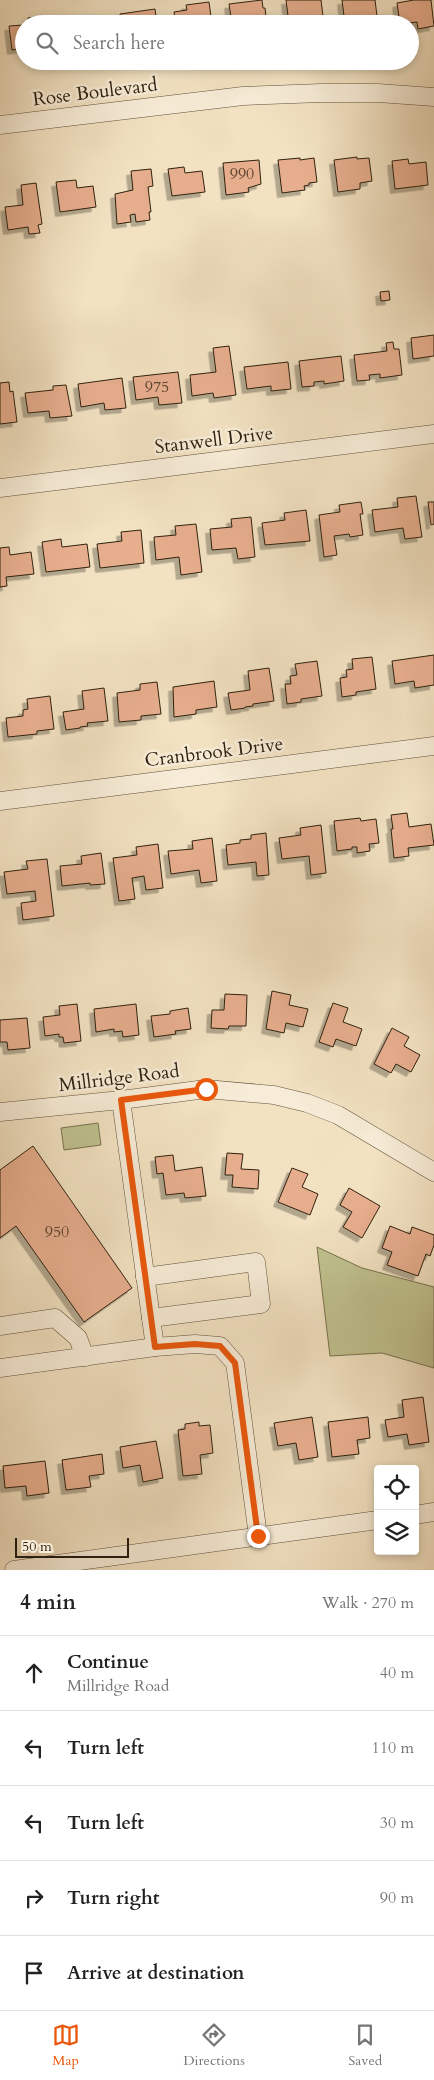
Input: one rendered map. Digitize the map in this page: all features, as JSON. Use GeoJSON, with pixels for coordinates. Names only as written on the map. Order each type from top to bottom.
{"type":"FeatureCollection","features":[{"type":"Feature","properties":{"kind":"street","name":"Rose Boulevard"},"geometry":{"type":"LineString","coordinates":[[0,125],[242,96],[327,93],[434,96]]}},
{"type":"Feature","properties":{"kind":"street","name":"Stanwell Drive"},"geometry":{"type":"LineString","coordinates":[[0,488],[434,434]]}},
{"type":"Feature","properties":{"kind":"street","name":"Cranbrook Drive"},"geometry":{"type":"LineString","coordinates":[[0,801],[434,746]]}},
{"type":"Feature","properties":{"kind":"street","name":"Millridge Road"},"geometry":{"type":"LineString","coordinates":[[0,1112],[121,1100],[206,1089],[274,1096],[307,1103],[354,1123],[434,1172]]}},
{"type":"Feature","properties":{"kind":"street"},"geometry":{"type":"LineString","coordinates":[[121,1100],[155,1347]]}},
{"type":"Feature","properties":{"kind":"street"},"geometry":{"type":"LineString","coordinates":[[145,1277],[256,1262],[261,1304],[151,1318]]}},
{"type":"Feature","properties":{"kind":"street"},"geometry":{"type":"LineString","coordinates":[[0,1326],[55,1318],[78,1338],[85,1357]]}},
{"type":"Feature","properties":{"kind":"street"},"geometry":{"type":"LineString","coordinates":[[0,1368],[155,1347],[195,1344],[220,1346],[235,1363],[258,1536]]}},
{"type":"Feature","properties":{"kind":"street"},"geometry":{"type":"LineString","coordinates":[[419,1514],[434,1512]]}},
{"type":"Feature","properties":{"kind":"street"},"geometry":{"type":"LineString","coordinates":[[14,1570],[374,1521]]}},
{"type":"Feature","properties":{"kind":"green space"},"geometry":{"type":"Polygon","coordinates":[[[98,1123],[101,1145],[64,1150],[61,1128],[98,1123]]]}},
{"type":"Feature","properties":{"kind":"green space"},"geometry":{"type":"Polygon","coordinates":[[[317,1247],[362,1268],[434,1287],[434,1368],[382,1353],[330,1356],[317,1247]]]}},
{"type":"Feature","properties":{"kind":"building"},"geometry":{"type":"Polygon","coordinates":[[[262,0],[266,15],[231,15],[229,4],[262,0]]]}},
{"type":"Feature","properties":{"kind":"building"},"geometry":{"type":"Polygon","coordinates":[[[286,0],[321,0],[323,15],[288,15],[286,0]]]}},
{"type":"Feature","properties":{"kind":"building"},"geometry":{"type":"Polygon","coordinates":[[[342,0],[375,0],[377,15],[344,15],[342,0]]]}},
{"type":"Feature","properties":{"kind":"building"},"geometry":{"type":"Polygon","coordinates":[[[431,0],[434,26],[419,29],[419,15],[399,15],[397,3],[431,0]]]}},
{"type":"Feature","properties":{"kind":"building"},"geometry":{"type":"Polygon","coordinates":[[[209,2],[211,15],[174,15],[174,12],[187,10],[186,5],[209,2]]]}},
{"type":"Feature","properties":{"kind":"building"},"geometry":{"type":"Polygon","coordinates":[[[155,9],[156,15],[120,15],[155,9]]]}},
{"type":"Feature","properties":{"kind":"building"},"geometry":{"type":"Polygon","coordinates":[[[9,26],[15,26],[15,50],[12,50],[9,26]]]}},
{"type":"Feature","properties":{"kind":"building"},"geometry":{"type":"Polygon","coordinates":[[[357,157],[357,159],[369,158],[372,181],[360,183],[360,189],[338,192],[334,160],[357,157]]]}},
{"type":"Feature","properties":{"kind":"building"},"geometry":{"type":"Polygon","coordinates":[[[300,158],[300,160],[314,158],[317,182],[304,186],[305,190],[282,193],[278,160],[300,158]]]}},
{"type":"Feature","properties":{"kind":"building"},"geometry":{"type":"Polygon","coordinates":[[[408,159],[409,164],[426,162],[428,185],[395,189],[392,161],[408,159]]]}},
{"type":"Feature","properties":{"kind":"building"},"geometry":{"type":"Polygon","coordinates":[[[259,160],[261,184],[248,188],[249,192],[226,195],[223,163],[259,160]]]}},
{"type":"Feature","properties":{"kind":"building"},"geometry":{"type":"Polygon","coordinates":[[[184,167],[185,173],[202,171],[205,192],[172,196],[168,169],[184,167]]]}},
{"type":"Feature","properties":{"kind":"building"},"geometry":{"type":"Polygon","coordinates":[[[151,169],[153,186],[148,187],[150,220],[136,222],[135,214],[130,215],[131,222],[117,224],[115,194],[133,190],[131,171],[151,169]]]}},
{"type":"Feature","properties":{"kind":"building"},"geometry":{"type":"Polygon","coordinates":[[[76,180],[77,188],[93,186],[96,207],[60,212],[56,182],[76,180]]]}},
{"type":"Feature","properties":{"kind":"building"},"geometry":{"type":"Polygon","coordinates":[[[36,183],[42,224],[38,225],[40,233],[29,234],[28,227],[8,230],[5,207],[23,205],[21,185],[36,183]]]}},
{"type":"Feature","properties":{"kind":"building"},"geometry":{"type":"Polygon","coordinates":[[[389,291],[390,300],[381,301],[380,292],[389,291]]]}},
{"type":"Feature","properties":{"kind":"building"},"geometry":{"type":"Polygon","coordinates":[[[434,335],[434,356],[413,359],[411,338],[434,335]]]}},
{"type":"Feature","properties":{"kind":"building"},"geometry":{"type":"Polygon","coordinates":[[[393,342],[394,349],[399,349],[402,375],[380,378],[380,374],[369,375],[370,380],[357,381],[354,355],[387,351],[386,343],[393,342]]]}},
{"type":"Feature","properties":{"kind":"building"},"geometry":{"type":"Polygon","coordinates":[[[229,346],[236,395],[214,398],[213,393],[192,396],[190,375],[216,372],[213,348],[229,346]]]}},
{"type":"Feature","properties":{"kind":"building"},"geometry":{"type":"Polygon","coordinates":[[[341,356],[344,381],[324,384],[324,381],[314,382],[314,386],[302,387],[299,361],[341,356]]]}},
{"type":"Feature","properties":{"kind":"building"},"geometry":{"type":"Polygon","coordinates":[[[288,362],[291,389],[271,391],[271,386],[247,389],[244,367],[288,362]]]}},
{"type":"Feature","properties":{"kind":"building"},"geometry":{"type":"Polygon","coordinates":[[[178,372],[182,403],[159,405],[158,397],[136,400],[133,377],[178,372]]]}},
{"type":"Feature","properties":{"kind":"building"},"geometry":{"type":"Polygon","coordinates":[[[122,378],[126,408],[105,410],[104,403],[81,407],[78,384],[122,378]]]}},
{"type":"Feature","properties":{"kind":"building"},"geometry":{"type":"Polygon","coordinates":[[[9,382],[10,392],[13,391],[17,422],[0,424],[0,383],[9,382]]]}},
{"type":"Feature","properties":{"kind":"building"},"geometry":{"type":"Polygon","coordinates":[[[66,385],[72,416],[50,418],[49,411],[28,413],[25,393],[53,390],[53,386],[66,385]]]}},
{"type":"Feature","properties":{"kind":"building"},"geometry":{"type":"Polygon","coordinates":[[[416,496],[422,537],[405,539],[403,528],[375,532],[372,510],[398,507],[397,498],[416,496]]]}},
{"type":"Feature","properties":{"kind":"building"},"geometry":{"type":"Polygon","coordinates":[[[361,502],[363,514],[360,514],[363,535],[350,537],[349,534],[334,536],[337,555],[324,557],[319,515],[340,512],[339,505],[361,502]]]}},
{"type":"Feature","properties":{"kind":"building"},"geometry":{"type":"Polygon","coordinates":[[[428,502],[434,502],[434,524],[431,525],[428,502]]]}},
{"type":"Feature","properties":{"kind":"building"},"geometry":{"type":"Polygon","coordinates":[[[306,510],[310,541],[265,545],[262,523],[285,520],[284,513],[306,510]]]}},
{"type":"Feature","properties":{"kind":"building"},"geometry":{"type":"Polygon","coordinates":[[[251,517],[255,557],[238,559],[236,548],[212,550],[210,529],[232,527],[231,519],[251,517]]]}},
{"type":"Feature","properties":{"kind":"building"},"geometry":{"type":"Polygon","coordinates":[[[196,524],[202,572],[181,575],[179,557],[156,560],[154,537],[176,535],[175,526],[196,524]]]}},
{"type":"Feature","properties":{"kind":"building"},"geometry":{"type":"Polygon","coordinates":[[[141,530],[144,563],[100,568],[97,544],[122,541],[121,532],[141,530]]]}},
{"type":"Feature","properties":{"kind":"building"},"geometry":{"type":"Polygon","coordinates":[[[61,539],[62,547],[87,544],[90,567],[46,572],[42,542],[61,539]]]}},
{"type":"Feature","properties":{"kind":"building"},"geometry":{"type":"Polygon","coordinates":[[[9,547],[10,555],[31,552],[34,574],[6,577],[7,586],[0,587],[0,548],[9,547]]]}},
{"type":"Feature","properties":{"kind":"building"},"geometry":{"type":"Polygon","coordinates":[[[434,655],[434,685],[415,688],[414,681],[395,684],[392,661],[434,655]]]}},
{"type":"Feature","properties":{"kind":"building"},"geometry":{"type":"Polygon","coordinates":[[[372,657],[376,689],[356,692],[356,695],[342,697],[340,678],[347,677],[346,670],[353,669],[352,659],[372,657]]]}},
{"type":"Feature","properties":{"kind":"building"},"geometry":{"type":"Polygon","coordinates":[[[317,661],[322,696],[301,699],[301,702],[287,704],[285,684],[291,684],[290,676],[297,675],[295,664],[317,661]]]}},
{"type":"Feature","properties":{"kind":"building"},"geometry":{"type":"Polygon","coordinates":[[[269,668],[274,701],[231,710],[228,693],[250,690],[248,671],[269,668]]]}},
{"type":"Feature","properties":{"kind":"building"},"geometry":{"type":"Polygon","coordinates":[[[214,681],[217,707],[196,710],[196,714],[174,717],[173,687],[214,681]]]}},
{"type":"Feature","properties":{"kind":"building"},"geometry":{"type":"Polygon","coordinates":[[[157,682],[161,714],[141,716],[141,720],[119,722],[117,693],[140,690],[140,684],[157,682]]]}},
{"type":"Feature","properties":{"kind":"building"},"geometry":{"type":"Polygon","coordinates":[[[104,688],[108,721],[87,723],[88,726],[66,730],[63,712],[84,709],[82,691],[104,688]]]}},
{"type":"Feature","properties":{"kind":"building"},"geometry":{"type":"Polygon","coordinates":[[[50,696],[54,729],[37,731],[37,734],[8,737],[6,718],[23,716],[23,710],[28,709],[27,699],[50,696]]]}},
{"type":"Feature","properties":{"kind":"building"},"geometry":{"type":"Polygon","coordinates":[[[407,813],[409,827],[431,824],[434,845],[408,848],[409,856],[394,858],[391,815],[407,813]]]}},
{"type":"Feature","properties":{"kind":"building"},"geometry":{"type":"Polygon","coordinates":[[[360,818],[361,821],[376,819],[379,843],[369,844],[370,851],[357,853],[357,847],[352,847],[352,849],[337,851],[334,821],[360,818]]]}},
{"type":"Feature","properties":{"kind":"building"},"geometry":{"type":"Polygon","coordinates":[[[321,825],[326,873],[311,875],[309,856],[282,859],[279,838],[301,835],[300,828],[321,825]]]}},
{"type":"Feature","properties":{"kind":"building"},"geometry":{"type":"Polygon","coordinates":[[[266,833],[269,875],[257,876],[256,862],[228,865],[226,845],[240,843],[240,840],[251,839],[251,835],[266,833]]]}},
{"type":"Feature","properties":{"kind":"building"},"geometry":{"type":"Polygon","coordinates":[[[212,838],[217,881],[201,883],[199,870],[171,874],[168,851],[193,849],[192,841],[212,838]]]}},
{"type":"Feature","properties":{"kind":"building"},"geometry":{"type":"Polygon","coordinates":[[[158,844],[163,888],[146,890],[144,876],[132,878],[135,899],[119,901],[113,858],[137,855],[136,847],[158,844]]]}},
{"type":"Feature","properties":{"kind":"building"},"geometry":{"type":"Polygon","coordinates":[[[101,853],[105,884],[90,885],[90,883],[62,886],[60,866],[82,864],[81,856],[101,853]]]}},
{"type":"Feature","properties":{"kind":"building"},"geometry":{"type":"Polygon","coordinates":[[[47,859],[54,916],[23,920],[21,903],[36,901],[35,891],[7,894],[4,872],[28,869],[26,861],[47,859]]]}},
{"type":"Feature","properties":{"kind":"building"},"geometry":{"type":"Polygon","coordinates":[[[272,991],[291,995],[289,1005],[308,1009],[303,1027],[286,1023],[284,1033],[266,1029],[272,991]]]}},
{"type":"Feature","properties":{"kind":"building"},"geometry":{"type":"Polygon","coordinates":[[[225,994],[247,995],[246,1026],[229,1026],[228,1029],[211,1028],[212,1010],[224,1010],[225,994]]]}},
{"type":"Feature","properties":{"kind":"building"},"geometry":{"type":"Polygon","coordinates":[[[333,1003],[348,1008],[343,1022],[362,1029],[356,1046],[336,1039],[333,1047],[319,1042],[333,1003]]]}},
{"type":"Feature","properties":{"kind":"building"},"geometry":{"type":"Polygon","coordinates":[[[77,1004],[81,1041],[64,1043],[63,1037],[59,1037],[59,1034],[45,1036],[43,1017],[60,1015],[59,1006],[77,1004]]]}},
{"type":"Feature","properties":{"kind":"building"},"geometry":{"type":"Polygon","coordinates":[[[136,1004],[139,1035],[123,1037],[122,1031],[114,1032],[114,1029],[96,1032],[94,1009],[136,1004]]]}},
{"type":"Feature","properties":{"kind":"building"},"geometry":{"type":"Polygon","coordinates":[[[188,1008],[191,1029],[175,1031],[176,1034],[154,1037],[151,1016],[170,1014],[170,1011],[188,1008]]]}},
{"type":"Feature","properties":{"kind":"building"},"geometry":{"type":"Polygon","coordinates":[[[27,1018],[30,1048],[8,1050],[7,1042],[0,1042],[0,1020],[27,1018]]]}},
{"type":"Feature","properties":{"kind":"building"},"geometry":{"type":"Polygon","coordinates":[[[392,1028],[409,1037],[404,1046],[420,1055],[411,1072],[396,1064],[391,1073],[374,1064],[392,1028]]]}},
{"type":"Feature","properties":{"kind":"building"},"geometry":{"type":"Polygon","coordinates":[[[33,1146],[132,1288],[84,1322],[16,1226],[0,1238],[0,1170],[33,1146]]]}},
{"type":"Feature","properties":{"kind":"building"},"geometry":{"type":"Polygon","coordinates":[[[227,1153],[243,1154],[241,1169],[259,1170],[258,1189],[232,1187],[233,1175],[225,1175],[227,1153]]]}},
{"type":"Feature","properties":{"kind":"building"},"geometry":{"type":"Polygon","coordinates":[[[173,1155],[175,1171],[202,1167],[206,1196],[185,1198],[184,1193],[166,1195],[163,1173],[157,1174],[155,1157],[173,1155]]]}},
{"type":"Feature","properties":{"kind":"building"},"geometry":{"type":"Polygon","coordinates":[[[292,1168],[308,1174],[302,1187],[318,1194],[310,1215],[278,1202],[292,1168]]]}},
{"type":"Feature","properties":{"kind":"building"},"geometry":{"type":"Polygon","coordinates":[[[349,1188],[380,1206],[362,1238],[343,1227],[352,1212],[340,1205],[349,1188]]]}},
{"type":"Feature","properties":{"kind":"building"},"geometry":{"type":"Polygon","coordinates":[[[390,1226],[410,1234],[412,1227],[434,1235],[434,1245],[430,1256],[426,1254],[418,1276],[387,1265],[392,1252],[382,1248],[390,1226]]]}},
{"type":"Feature","properties":{"kind":"building"},"geometry":{"type":"Polygon","coordinates":[[[423,1397],[429,1442],[409,1445],[407,1434],[388,1437],[385,1420],[404,1417],[402,1400],[423,1397]]]}},
{"type":"Feature","properties":{"kind":"building"},"geometry":{"type":"Polygon","coordinates":[[[312,1417],[318,1457],[299,1460],[296,1443],[278,1446],[274,1423],[312,1417]]]}},
{"type":"Feature","properties":{"kind":"building"},"geometry":{"type":"Polygon","coordinates":[[[368,1417],[370,1438],[357,1440],[359,1454],[332,1457],[328,1422],[368,1417]]]}},
{"type":"Feature","properties":{"kind":"building"},"geometry":{"type":"Polygon","coordinates":[[[199,1422],[199,1426],[210,1425],[213,1453],[200,1455],[202,1474],[183,1476],[178,1430],[185,1429],[185,1424],[199,1422]]]}},
{"type":"Feature","properties":{"kind":"building"},"geometry":{"type":"Polygon","coordinates":[[[156,1441],[163,1478],[143,1482],[140,1465],[123,1468],[120,1447],[156,1441]]]}},
{"type":"Feature","properties":{"kind":"building"},"geometry":{"type":"Polygon","coordinates":[[[102,1454],[104,1474],[89,1476],[91,1487],[66,1490],[62,1460],[102,1454]]]}},
{"type":"Feature","properties":{"kind":"building"},"geometry":{"type":"Polygon","coordinates":[[[45,1461],[49,1493],[27,1496],[26,1486],[5,1488],[3,1466],[45,1461]]]}},
{"type":"Feature","properties":{"kind":"route"},"geometry":{"type":"LineString","coordinates":[[206,1089],[121,1100],[155,1347],[195,1344],[220,1346],[235,1363],[258,1536]]}}]}
